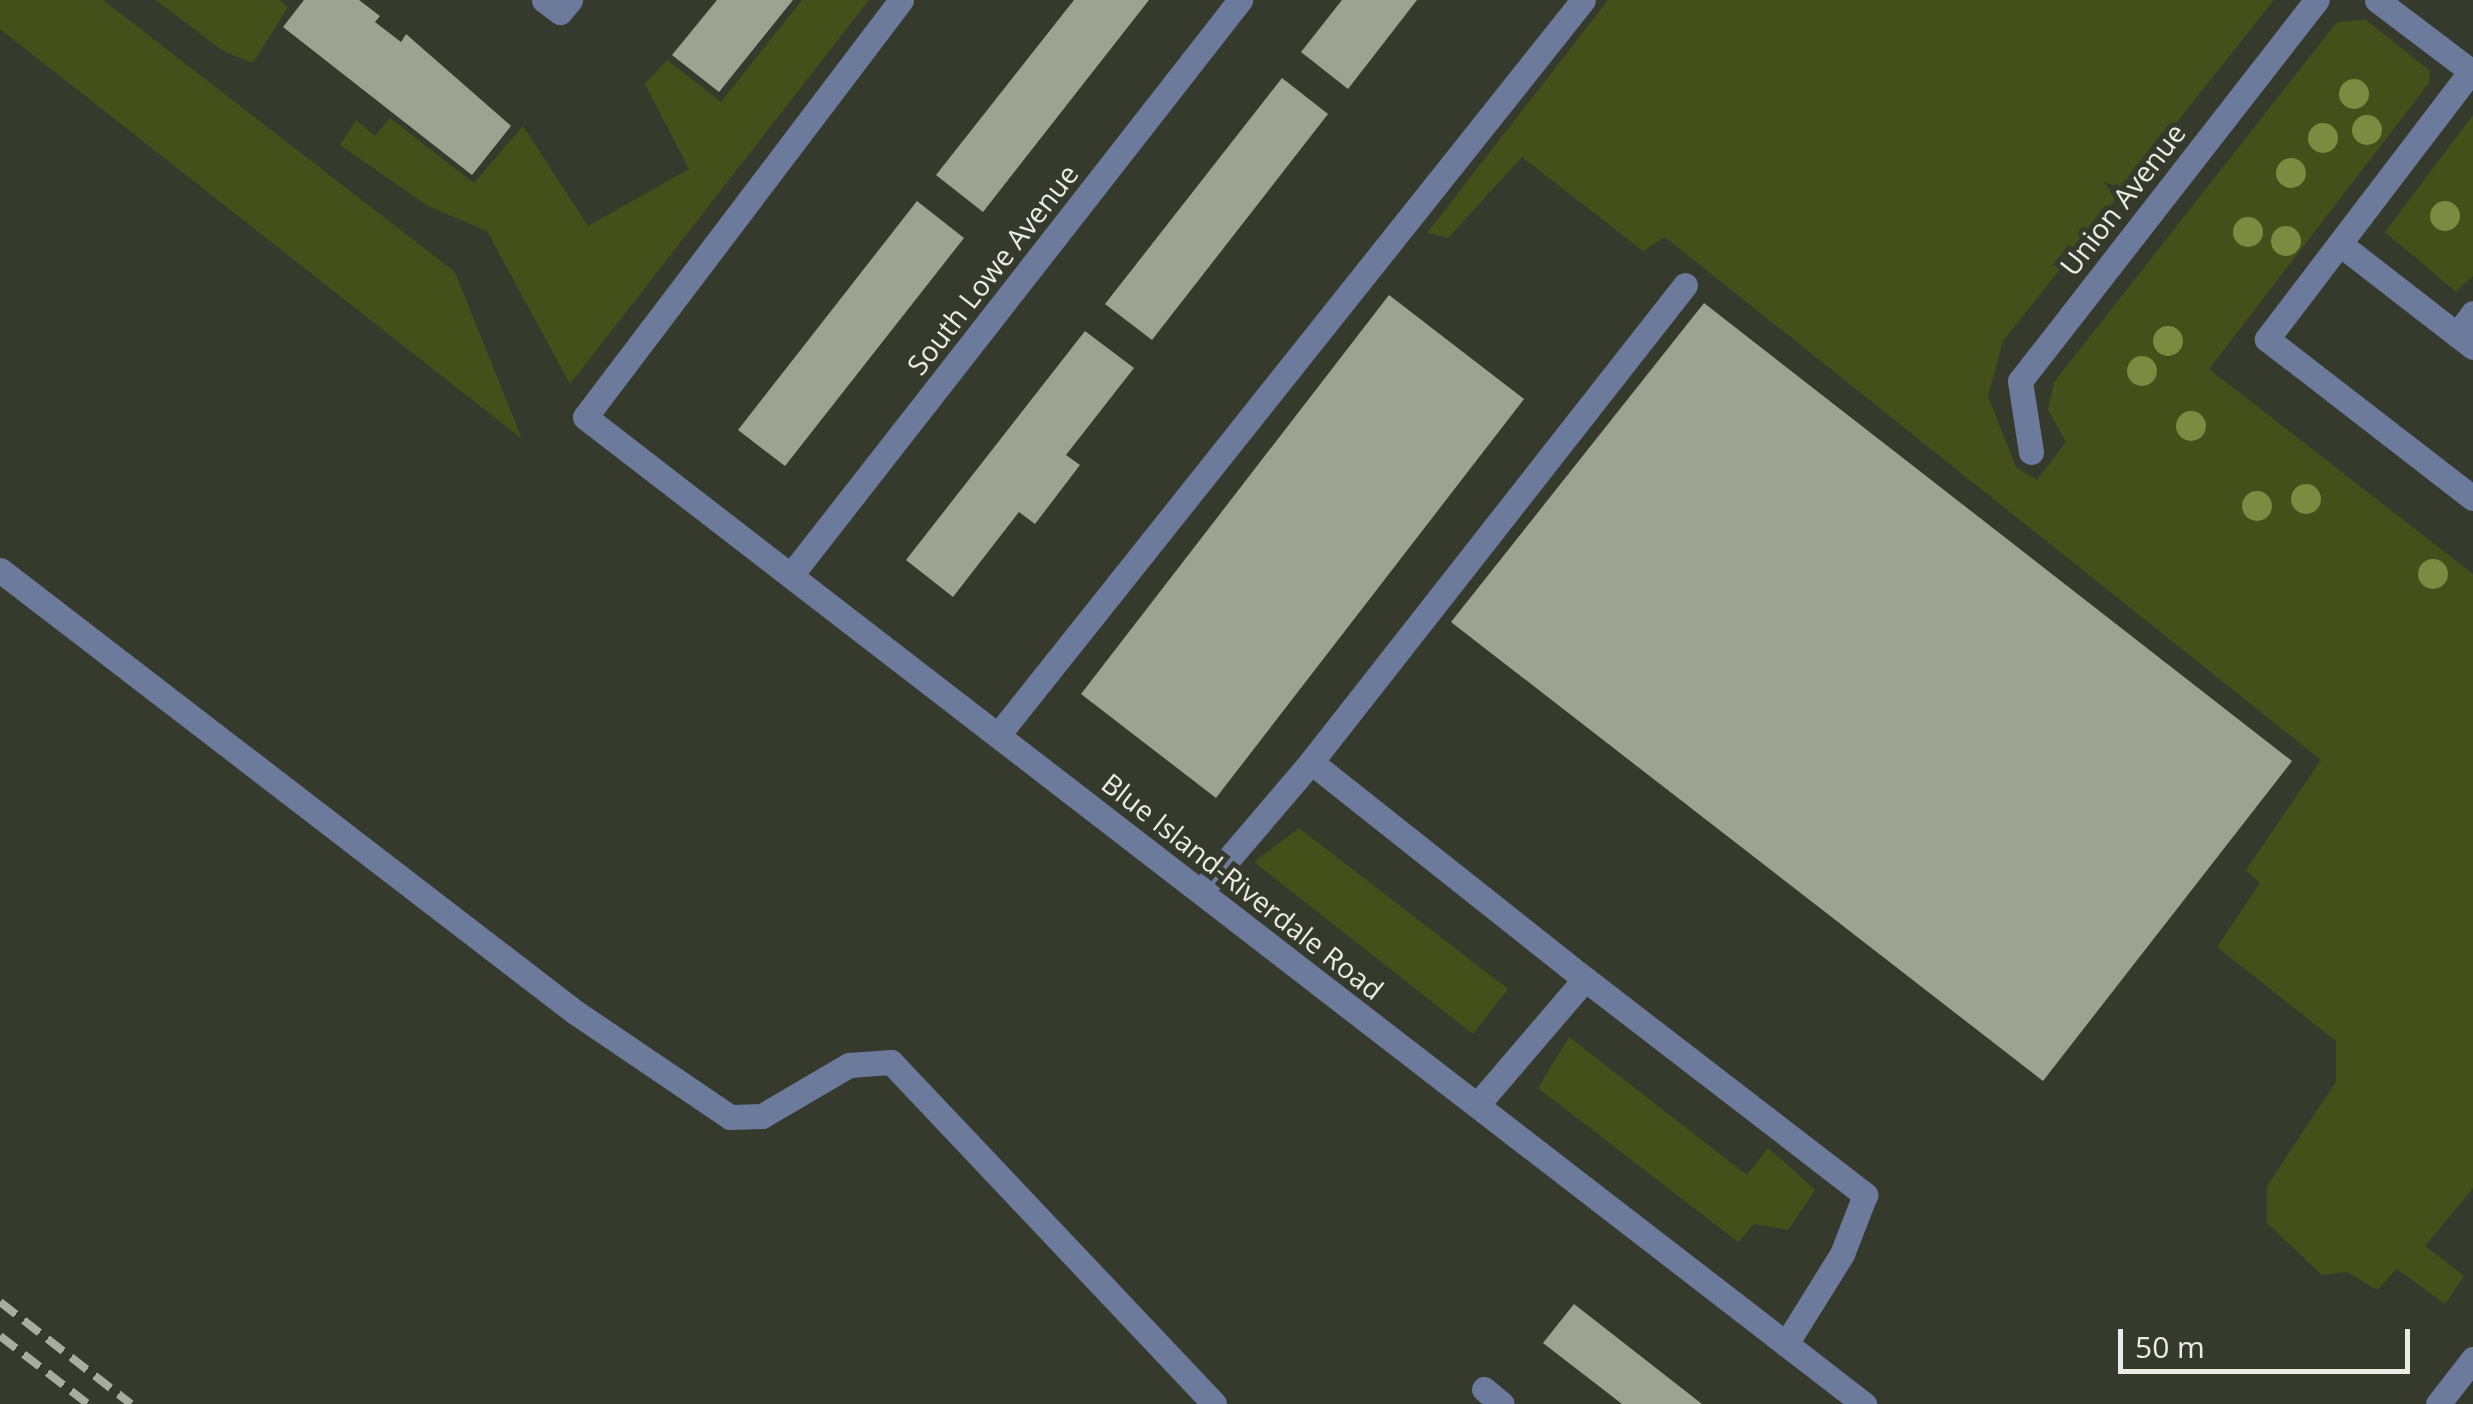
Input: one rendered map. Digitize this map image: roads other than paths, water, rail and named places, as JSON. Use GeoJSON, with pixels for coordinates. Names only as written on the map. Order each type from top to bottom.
{"type":"FeatureCollection","features":[{"type":"Feature","properties":{"kind":"street","name":"Blue Island-Riverdale Road"},"geometry":{"type":"LineString","coordinates":[[902,0],[585,417],[1864,1404]]}},
{"type":"Feature","properties":{"kind":"street","name":"South Lowe Avenue"},"geometry":{"type":"LineString","coordinates":[[791,575],[1240,0]]}},
{"type":"Feature","properties":{"kind":"street"},"geometry":{"type":"LineString","coordinates":[[998,735],[1583,0]]}},
{"type":"Feature","properties":{"kind":"street","name":"Union Avenue"},"geometry":{"type":"LineString","coordinates":[[2031,452],[2020,381],[2317,0]]}},
{"type":"Feature","properties":{"kind":"street"},"geometry":{"type":"LineString","coordinates":[[2378,0],[2472,72],[2268,339],[2473,498]]}},
{"type":"Feature","properties":{"kind":"street"},"geometry":{"type":"LineString","coordinates":[[2340,244],[2465,341],[2473,313]]}},
{"type":"Feature","properties":{"kind":"street"},"geometry":{"type":"LineString","coordinates":[[1200,892],[1312,762],[1684,285]]}},
{"type":"Feature","properties":{"kind":"street"},"geometry":{"type":"LineString","coordinates":[[0,570],[575,1012],[730,1118],[762,1116],[850,1065],[892,1062],[1214,1404]]}},
{"type":"Feature","properties":{"kind":"street"},"geometry":{"type":"LineString","coordinates":[[1312,762],[1585,980],[1865,1195],[1842,1254],[1786,1344]]}},
{"type":"Feature","properties":{"kind":"street"},"geometry":{"type":"LineString","coordinates":[[1477,1105],[1585,980]]}},
{"type":"Feature","properties":{"kind":"street"},"geometry":{"type":"LineString","coordinates":[[2438,1404],[2473,1360]]}},
{"type":"Feature","properties":{"kind":"railway"},"geometry":{"type":"LineString","coordinates":[[0,1302],[131,1404]]}},
{"type":"Feature","properties":{"kind":"railway"},"geometry":{"type":"LineString","coordinates":[[0,1336],[88,1404]]}}]}
